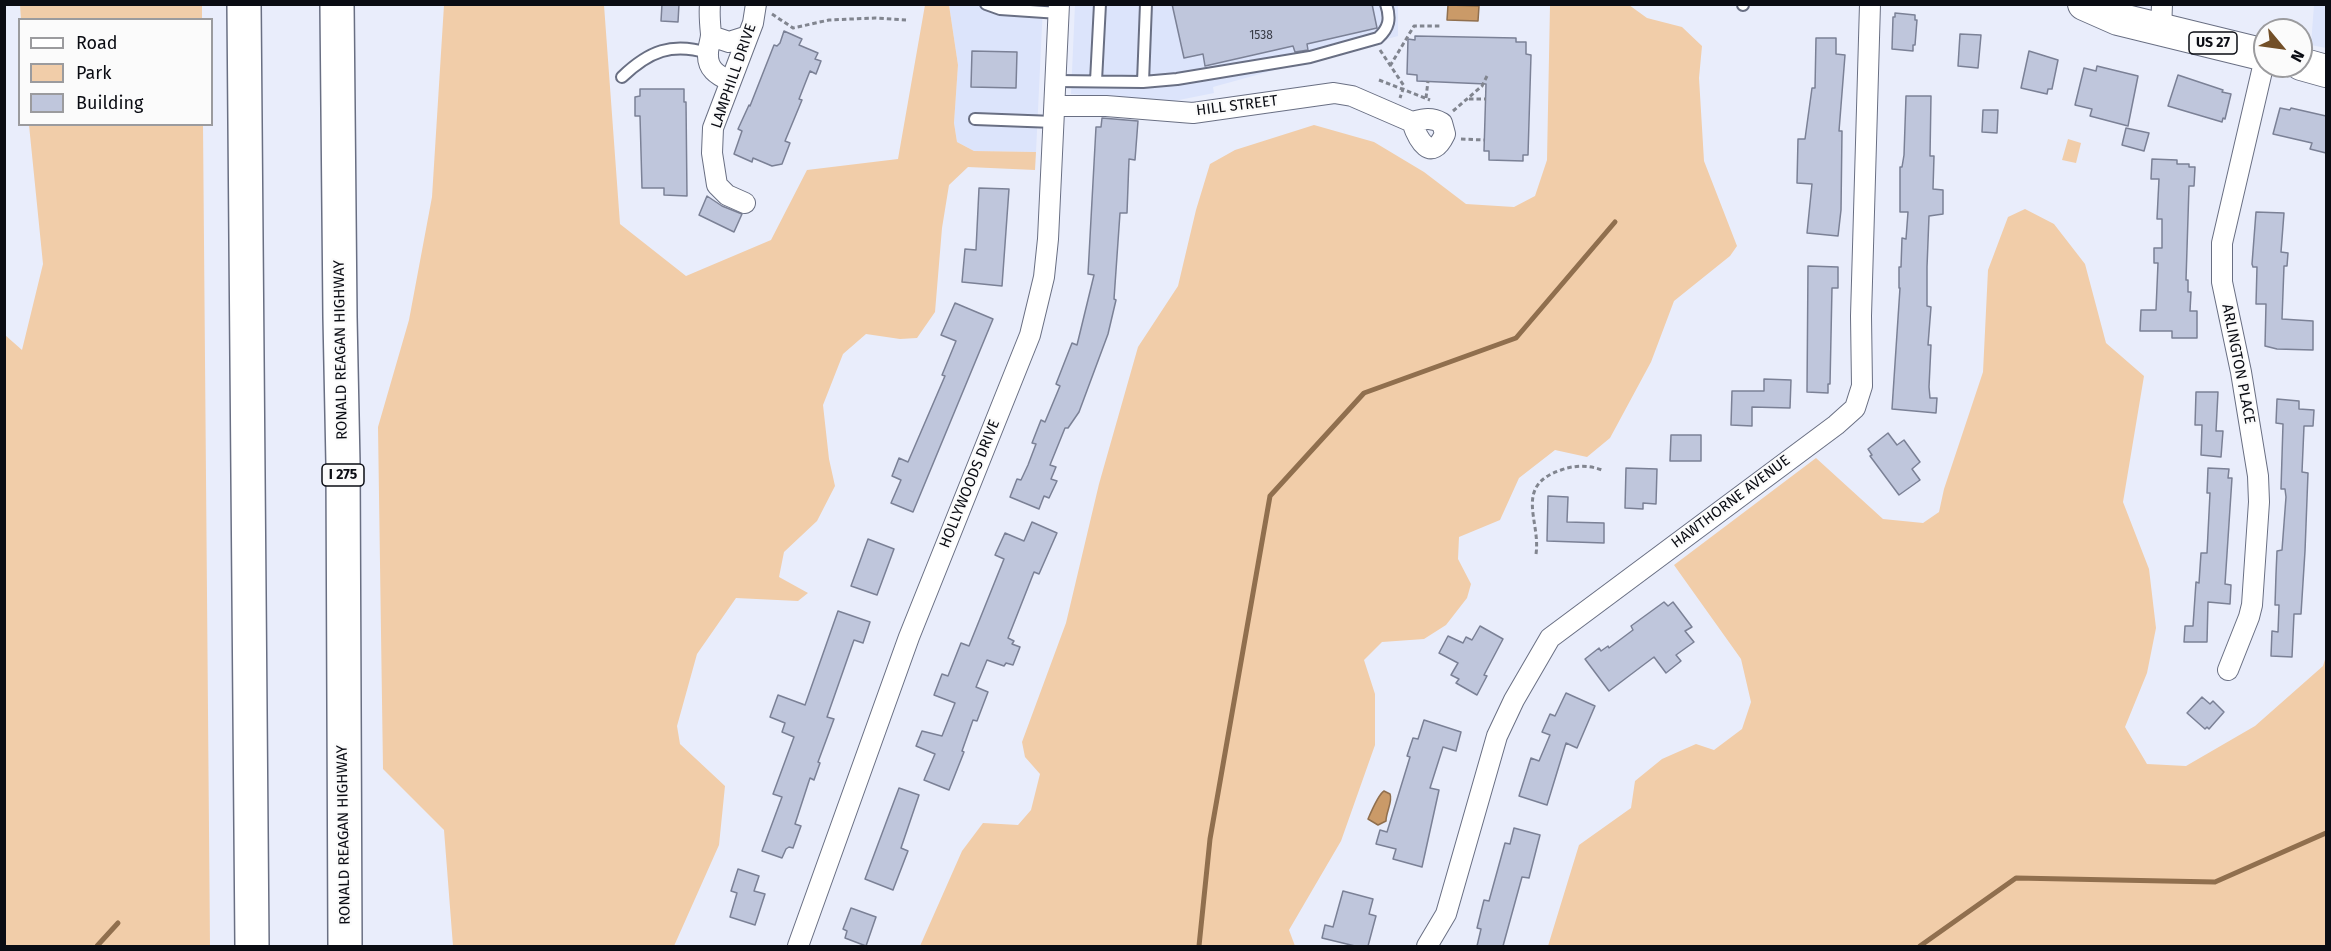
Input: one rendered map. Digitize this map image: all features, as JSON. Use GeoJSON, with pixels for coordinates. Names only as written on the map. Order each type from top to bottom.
{"type":"FeatureCollection","features":[{"type":"Feature","properties":{"kind":"highway"},"geometry":{"type":"LineString","coordinates":[[244,4],[252,946]]}},
{"type":"Feature","properties":{"kind":"highway","name":"RONALD REAGAN HIGHWAY"},"geometry":{"type":"LineString","coordinates":[[337,4],[343,464],[345,946]]}},
{"type":"Feature","properties":{"kind":"main road","name":"US 27"},"geometry":{"type":"LineString","coordinates":[[2084,4],[2118,19],[2162,18],[2253,52]]}},
{"type":"Feature","properties":{"kind":"street"},"geometry":{"type":"LineString","coordinates":[[710,4],[709,64],[715,74],[730,81]]}},
{"type":"Feature","properties":{"kind":"street","name":"HAWTHORNE AVENUE"},"geometry":{"type":"LineString","coordinates":[[1427,946],[1446,914],[1497,736],[1518,692],[1550,638],[1836,425],[1859,403],[1862,386],[1861,316],[1870,4]]}},
{"type":"Feature","properties":{"kind":"street","name":"LAMPHILL DRIVE"},"geometry":{"type":"LineString","coordinates":[[745,203],[720,190],[717,185],[712,153],[715,118],[760,9]]}},
{"type":"Feature","properties":{"kind":"street","name":"HOLLYWOODS DRIVE"},"geometry":{"type":"LineString","coordinates":[[798,946],[909,637],[1030,335],[1045,267],[1059,9]]}},
{"type":"Feature","properties":{"kind":"street"},"geometry":{"type":"LineString","coordinates":[[710,44],[729,42],[748,36]]}},
{"type":"Feature","properties":{"kind":"street","name":"ARLINGTON PLACE"},"geometry":{"type":"LineString","coordinates":[[2228,670],[2249,617],[2254,595],[2259,501],[2254,445],[2222,282],[2222,243],[2260,78]]}},
{"type":"Feature","properties":{"kind":"street","name":"HILL STREET"},"geometry":{"type":"LineString","coordinates":[[1054,114],[1106,106],[1192,113],[1335,93],[1353,96],[1412,122]]}},
{"type":"Feature","properties":{"kind":"lane"},"geometry":{"type":"LineString","coordinates":[[986,4],[1000,9],[1059,9]]}},
{"type":"Feature","properties":{"kind":"lane"},"geometry":{"type":"LineString","coordinates":[[1096,81],[1100,4]]}},
{"type":"Feature","properties":{"kind":"lane"},"geometry":{"type":"LineString","coordinates":[[1143,82],[1146,4]]}},
{"type":"Feature","properties":{"kind":"lane"},"geometry":{"type":"LineString","coordinates":[[1056,81],[1177,80],[1310,57],[1378,38],[1389,22],[1386,4]]}},
{"type":"Feature","properties":{"kind":"lane"},"geometry":{"type":"LineString","coordinates":[[622,77],[636,64],[664,50],[710,44]]}},
{"type":"Feature","properties":{"kind":"lane"},"geometry":{"type":"LineString","coordinates":[[975,119],[1054,114]]}},
{"type":"Feature","properties":{"kind":"path"},"geometry":{"type":"LineString","coordinates":[[760,9],[793,28],[829,20],[874,18],[906,20]]}},
{"type":"Feature","properties":{"kind":"path"},"geometry":{"type":"LineString","coordinates":[[1390,66],[1414,26],[1442,26]]}},
{"type":"Feature","properties":{"kind":"path"},"geometry":{"type":"LineString","coordinates":[[1378,46],[1404,86],[1394,113]]}},
{"type":"Feature","properties":{"kind":"path"},"geometry":{"type":"LineString","coordinates":[[1449,114],[1482,86],[1486,76]]}},
{"type":"Feature","properties":{"kind":"path"},"geometry":{"type":"LineString","coordinates":[[1426,98],[1428,81]]}},
{"type":"Feature","properties":{"kind":"path"},"geometry":{"type":"LineString","coordinates":[[1467,99],[1486,99]]}},
{"type":"Feature","properties":{"kind":"path"},"geometry":{"type":"LineString","coordinates":[[1456,139],[1484,140]]}},
{"type":"Feature","properties":{"kind":"path"},"geometry":{"type":"LineString","coordinates":[[1536,554],[1538,542],[1534,534],[1531,507],[1536,488],[1546,474],[1569,467],[1593,466],[1602,470]]}},
{"type":"Feature","properties":{"kind":"shaded area"},"geometry":{"type":"Polygon","coordinates":[[[949,5],[1043,5],[1036,152],[974,151],[957,142],[954,123],[958,65],[949,5]]]}},
{"type":"Feature","properties":{"kind":"shaded area"},"geometry":{"type":"Polygon","coordinates":[[[1075,5],[1398,5],[1398,36],[1213,87],[1214,93],[1169,102],[1071,94],[1075,5]]]}},
{"type":"Feature","properties":{"kind":"shaded area"},"geometry":{"type":"Polygon","coordinates":[[[1448,5],[1479,6],[1478,21],[1447,20],[1448,5]]]}},
{"type":"Feature","properties":{"kind":"shaded area"},"geometry":{"type":"Polygon","coordinates":[[[2314,5],[2326,5],[2326,48],[2313,45],[2314,5]]]}},
{"type":"Feature","properties":{"kind":"shaded area"},"geometry":{"type":"Polygon","coordinates":[[[1384,791],[1390,794],[1390,803],[1386,821],[1378,825],[1368,819],[1384,791]]]}},
{"type":"Feature","properties":{"kind":"green space"},"geometry":{"type":"Polygon","coordinates":[[[20,5],[202,5],[202,18],[21,18],[20,5]]]}},
{"type":"Feature","properties":{"kind":"green space"},"geometry":{"type":"Polygon","coordinates":[[[444,5],[604,5],[620,224],[686,276],[771,240],[807,170],[898,159],[925,5],[949,5],[958,65],[954,123],[957,142],[974,151],[1036,152],[1035,170],[968,167],[949,185],[942,228],[935,312],[917,338],[900,339],[866,334],[843,354],[823,405],[829,459],[835,486],[817,521],[784,552],[779,577],[808,593],[798,601],[736,598],[697,654],[677,726],[680,744],[725,786],[719,845],[674,946],[453,946],[444,830],[383,769],[378,427],[409,320],[432,197],[444,5]]]}},
{"type":"Feature","properties":{"kind":"green space"},"geometry":{"type":"Polygon","coordinates":[[[1550,5],[1629,5],[1647,18],[1682,27],[1702,46],[1699,78],[1704,161],[1737,246],[1730,256],[1674,301],[1651,362],[1610,438],[1587,457],[1555,450],[1519,478],[1500,520],[1459,537],[1458,559],[1471,584],[1467,598],[1446,625],[1424,639],[1382,642],[1364,660],[1375,694],[1375,745],[1341,841],[1289,930],[1295,946],[920,946],[962,851],[983,823],[1018,825],[1031,810],[1040,774],[1025,757],[1022,742],[1066,623],[1099,484],[1138,347],[1178,286],[1196,210],[1210,164],[1235,150],[1314,125],[1374,142],[1424,172],[1466,204],[1514,207],[1535,196],[1547,160],[1550,5]]]}},
{"type":"Feature","properties":{"kind":"green space"},"geometry":{"type":"Polygon","coordinates":[[[29,126],[203,126],[210,946],[5,946],[5,335],[22,350],[43,264],[29,126]]]}},
{"type":"Feature","properties":{"kind":"green space"},"geometry":{"type":"Polygon","coordinates":[[[2068,139],[2081,143],[2076,163],[2062,160],[2068,139]]]}},
{"type":"Feature","properties":{"kind":"green space"},"geometry":{"type":"Polygon","coordinates":[[[2025,209],[2054,224],[2085,264],[2106,343],[2144,376],[2123,502],[2149,569],[2156,628],[2147,673],[2125,727],[2147,764],[2186,766],[2255,726],[2323,666],[2326,656],[2326,946],[1548,946],[1579,845],[1631,808],[1635,781],[1662,759],[1696,744],[1714,750],[1742,729],[1751,702],[1741,659],[1674,565],[1816,458],[1883,519],[1923,523],[1939,512],[1944,489],[1983,372],[1988,270],[2008,217],[2025,209]]]}},
{"type":"Feature","properties":{"kind":"building"},"geometry":{"type":"Polygon","coordinates":[[[662,4],[679,4],[678,22],[661,21],[662,4]]]}},
{"type":"Feature","properties":{"kind":"building"},"geometry":{"type":"Polygon","coordinates":[[[1172,4],[1372,4],[1377,28],[1307,44],[1308,50],[1295,52],[1293,46],[1205,66],[1203,54],[1184,58],[1172,4]]]}},
{"type":"Feature","properties":{"kind":"building"},"geometry":{"type":"Polygon","coordinates":[[[1895,13],[1915,15],[1915,20],[1917,20],[1913,51],[1892,49],[1895,13]]]}},
{"type":"Feature","properties":{"kind":"building"},"geometry":{"type":"Polygon","coordinates":[[[784,31],[802,39],[799,45],[818,53],[815,59],[821,61],[816,74],[810,71],[799,99],[802,100],[785,141],[790,143],[782,164],[772,166],[753,158],[752,162],[734,154],[742,131],[738,129],[750,106],[774,45],[777,46],[780,43],[784,31]]]}},
{"type":"Feature","properties":{"kind":"building"},"geometry":{"type":"Polygon","coordinates":[[[1960,34],[1981,35],[1978,68],[1958,66],[1960,34]]]}},
{"type":"Feature","properties":{"kind":"building"},"geometry":{"type":"Polygon","coordinates":[[[1415,36],[1516,38],[1516,42],[1526,42],[1526,54],[1531,55],[1528,155],[1523,155],[1523,161],[1489,160],[1489,151],[1484,151],[1486,84],[1417,81],[1417,75],[1407,74],[1408,39],[1415,40],[1415,36]]]}},
{"type":"Feature","properties":{"kind":"building"},"geometry":{"type":"Polygon","coordinates":[[[1816,38],[1836,38],[1836,54],[1845,55],[1839,131],[1842,131],[1841,210],[1838,236],[1807,233],[1812,184],[1797,183],[1798,139],[1805,139],[1812,88],[1815,88],[1816,38]]]}},
{"type":"Feature","properties":{"kind":"building"},"geometry":{"type":"Polygon","coordinates":[[[972,51],[1017,52],[1016,88],[971,87],[972,51]]]}},
{"type":"Feature","properties":{"kind":"building"},"geometry":{"type":"Polygon","coordinates":[[[2029,51],[2058,60],[2052,89],[2048,89],[2047,94],[2021,88],[2029,51]]]}},
{"type":"Feature","properties":{"kind":"building"},"geometry":{"type":"Polygon","coordinates":[[[2097,66],[2138,76],[2128,126],[2090,116],[2092,109],[2075,105],[2084,68],[2096,71],[2097,66]]]}},
{"type":"Feature","properties":{"kind":"building"},"geometry":{"type":"Polygon","coordinates":[[[2178,75],[2231,94],[2225,119],[2223,118],[2222,122],[2168,106],[2178,75]]]}},
{"type":"Feature","properties":{"kind":"building"},"geometry":{"type":"Polygon","coordinates":[[[640,89],[684,89],[687,196],[664,195],[664,188],[642,188],[640,116],[635,116],[635,97],[640,96],[640,89]]]}},
{"type":"Feature","properties":{"kind":"building"},"geometry":{"type":"Polygon","coordinates":[[[1906,96],[1931,96],[1930,156],[1934,156],[1933,189],[1943,190],[1943,214],[1929,216],[1927,267],[1927,306],[1931,307],[1928,345],[1931,345],[1929,387],[1930,398],[1937,398],[1936,413],[1892,409],[1900,288],[1899,267],[1901,267],[1902,238],[1906,239],[1908,212],[1900,212],[1900,167],[1902,167],[1904,155],[1906,96]]]}},
{"type":"Feature","properties":{"kind":"building"},"geometry":{"type":"Polygon","coordinates":[[[2280,108],[2290,110],[2291,108],[2326,116],[2326,153],[2310,149],[2312,143],[2273,134],[2280,108]]]}},
{"type":"Feature","properties":{"kind":"building"},"geometry":{"type":"Polygon","coordinates":[[[1983,110],[1998,110],[1997,133],[1982,132],[1983,110]]]}},
{"type":"Feature","properties":{"kind":"building"},"geometry":{"type":"Polygon","coordinates":[[[1102,118],[1138,121],[1135,160],[1129,159],[1127,213],[1120,213],[1114,299],[1116,300],[1108,334],[1079,412],[1068,428],[1065,428],[1050,465],[1056,467],[1051,479],[1057,481],[1049,498],[1044,496],[1039,509],[1010,497],[1017,479],[1021,480],[1028,465],[1036,444],[1032,443],[1041,420],[1045,422],[1060,386],[1056,384],[1072,343],[1077,345],[1094,275],[1088,274],[1096,127],[1101,127],[1102,118]]]}},
{"type":"Feature","properties":{"kind":"building"},"geometry":{"type":"Polygon","coordinates":[[[2126,128],[2149,133],[2144,151],[2122,145],[2126,128]]]}},
{"type":"Feature","properties":{"kind":"building"},"geometry":{"type":"Polygon","coordinates":[[[2152,159],[2177,160],[2177,164],[2189,164],[2189,167],[2195,167],[2194,186],[2189,186],[2186,280],[2188,280],[2188,292],[2191,292],[2190,311],[2197,311],[2197,338],[2172,338],[2172,331],[2140,331],[2141,310],[2156,310],[2158,263],[2154,263],[2154,248],[2162,248],[2162,219],[2157,219],[2159,179],[2151,179],[2152,159]]]}},
{"type":"Feature","properties":{"kind":"building"},"geometry":{"type":"Polygon","coordinates":[[[979,188],[1009,189],[1002,286],[962,282],[965,249],[976,250],[979,188]]]}},
{"type":"Feature","properties":{"kind":"building"},"geometry":{"type":"Polygon","coordinates":[[[707,196],[722,206],[742,214],[734,232],[699,215],[707,196]]]}},
{"type":"Feature","properties":{"kind":"building"},"geometry":{"type":"Polygon","coordinates":[[[2256,212],[2284,213],[2281,252],[2288,253],[2287,266],[2284,266],[2282,319],[2313,321],[2313,350],[2277,349],[2265,346],[2266,304],[2256,304],[2257,267],[2253,267],[2252,264],[2256,212]]]}},
{"type":"Feature","properties":{"kind":"building"},"geometry":{"type":"Polygon","coordinates":[[[1808,266],[1838,267],[1838,288],[1832,288],[1828,393],[1807,392],[1808,266]]]}},
{"type":"Feature","properties":{"kind":"building"},"geometry":{"type":"Polygon","coordinates":[[[955,303],[993,319],[913,512],[891,503],[901,480],[892,476],[899,458],[908,462],[945,376],[942,375],[956,341],[941,335],[955,303]]]}},
{"type":"Feature","properties":{"kind":"building"},"geometry":{"type":"Polygon","coordinates":[[[1764,379],[1791,380],[1790,408],[1752,407],[1752,426],[1731,425],[1732,391],[1764,391],[1764,379]]]}},
{"type":"Feature","properties":{"kind":"building"},"geometry":{"type":"Polygon","coordinates":[[[2196,392],[2218,392],[2216,431],[2223,431],[2221,457],[2201,455],[2202,425],[2195,425],[2196,392]]]}},
{"type":"Feature","properties":{"kind":"building"},"geometry":{"type":"Polygon","coordinates":[[[2277,399],[2299,401],[2299,409],[2314,410],[2313,426],[2304,426],[2302,472],[2308,473],[2305,551],[2301,614],[2294,614],[2292,657],[2271,656],[2272,631],[2278,632],[2279,605],[2275,605],[2277,551],[2282,550],[2286,497],[2285,489],[2281,489],[2283,424],[2276,423],[2277,399]]]}},
{"type":"Feature","properties":{"kind":"building"},"geometry":{"type":"Polygon","coordinates":[[[1888,433],[1897,445],[1904,440],[1920,462],[1912,469],[1920,480],[1899,495],[1870,456],[1872,455],[1868,449],[1888,433]]]}},
{"type":"Feature","properties":{"kind":"building"},"geometry":{"type":"Polygon","coordinates":[[[1671,435],[1701,435],[1701,461],[1670,461],[1671,435]]]}},
{"type":"Feature","properties":{"kind":"building"},"geometry":{"type":"Polygon","coordinates":[[[1626,468],[1657,469],[1656,504],[1643,503],[1643,509],[1625,508],[1626,468]]]}},
{"type":"Feature","properties":{"kind":"building"},"geometry":{"type":"Polygon","coordinates":[[[2208,468],[2229,469],[2228,478],[2232,478],[2225,584],[2231,585],[2230,604],[2208,602],[2207,642],[2184,642],[2185,626],[2193,626],[2196,582],[2199,583],[2201,553],[2207,553],[2210,493],[2207,493],[2208,468]]]}},
{"type":"Feature","properties":{"kind":"building"},"geometry":{"type":"Polygon","coordinates":[[[1548,496],[1568,497],[1567,522],[1604,523],[1604,543],[1547,541],[1548,496]]]}},
{"type":"Feature","properties":{"kind":"building"},"geometry":{"type":"Polygon","coordinates":[[[1032,522],[1057,533],[1039,574],[1034,572],[1008,638],[1014,641],[1012,644],[1020,647],[1013,665],[1006,663],[1004,666],[987,660],[976,687],[988,692],[977,721],[973,720],[962,751],[964,752],[949,790],[924,780],[935,754],[916,746],[922,731],[942,736],[955,703],[934,695],[942,674],[948,676],[961,643],[969,646],[1004,559],[995,555],[1005,533],[1024,541],[1032,522]]]}},
{"type":"Feature","properties":{"kind":"building"},"geometry":{"type":"Polygon","coordinates":[[[868,539],[894,549],[877,595],[851,586],[868,539]]]}},
{"type":"Feature","properties":{"kind":"building"},"geometry":{"type":"Polygon","coordinates":[[[1664,602],[1668,606],[1673,602],[1692,627],[1685,631],[1694,642],[1676,655],[1681,661],[1666,673],[1654,657],[1609,691],[1585,659],[1599,648],[1601,651],[1608,646],[1609,648],[1633,630],[1631,626],[1664,602]]]}},
{"type":"Feature","properties":{"kind":"building"},"geometry":{"type":"Polygon","coordinates":[[[838,611],[870,622],[863,643],[854,640],[827,717],[834,719],[818,762],[820,763],[814,780],[810,778],[795,824],[801,826],[793,848],[786,849],[782,858],[762,851],[782,797],[773,794],[794,737],[782,732],[785,723],[770,717],[778,695],[805,705],[838,611]]]}},
{"type":"Feature","properties":{"kind":"building"},"geometry":{"type":"Polygon","coordinates":[[[1480,626],[1503,639],[1484,675],[1487,676],[1477,695],[1456,683],[1459,679],[1451,675],[1458,663],[1439,653],[1448,636],[1463,643],[1466,637],[1472,640],[1480,626]]]}},
{"type":"Feature","properties":{"kind":"building"},"geometry":{"type":"Polygon","coordinates":[[[1566,693],[1595,706],[1577,748],[1566,743],[1547,805],[1519,796],[1531,758],[1539,761],[1550,735],[1542,732],[1550,714],[1555,716],[1566,693]]]}},
{"type":"Feature","properties":{"kind":"building"},"geometry":{"type":"Polygon","coordinates":[[[2202,697],[2210,704],[2213,701],[2224,712],[2209,729],[2207,727],[2205,729],[2187,713],[2202,697]]]}},
{"type":"Feature","properties":{"kind":"building"},"geometry":{"type":"Polygon","coordinates":[[[1424,720],[1461,732],[1456,751],[1443,747],[1430,788],[1439,790],[1422,867],[1393,859],[1396,849],[1376,844],[1380,830],[1387,832],[1410,757],[1407,756],[1413,738],[1418,739],[1424,720]]]}},
{"type":"Feature","properties":{"kind":"building"},"geometry":{"type":"Polygon","coordinates":[[[899,788],[919,795],[901,848],[908,851],[893,890],[865,879],[899,788]]]}},
{"type":"Feature","properties":{"kind":"building"},"geometry":{"type":"Polygon","coordinates":[[[1514,828],[1540,835],[1529,878],[1522,877],[1503,946],[1477,946],[1481,929],[1477,928],[1484,900],[1489,901],[1505,843],[1510,844],[1514,828]]]}},
{"type":"Feature","properties":{"kind":"building"},"geometry":{"type":"Polygon","coordinates":[[[738,869],[759,876],[754,891],[765,894],[755,925],[730,917],[737,893],[731,891],[738,869]]]}},
{"type":"Feature","properties":{"kind":"building"},"geometry":{"type":"Polygon","coordinates":[[[1343,891],[1373,899],[1369,914],[1376,916],[1368,946],[1355,946],[1322,938],[1325,925],[1333,927],[1343,891]]]}},
{"type":"Feature","properties":{"kind":"building"},"geometry":{"type":"Polygon","coordinates":[[[851,908],[876,917],[866,946],[845,938],[847,931],[843,929],[851,908]]]}},
{"type":"Feature","properties":{"kind":"waterway"},"geometry":{"type":"LineString","coordinates":[[1199,946],[1210,839],[1270,496],[1364,393],[1516,338],[1615,222]]}},
{"type":"Feature","properties":{"kind":"waterway"},"geometry":{"type":"LineString","coordinates":[[1920,946],[2016,878],[2215,882],[2326,833]]}},
{"type":"Feature","properties":{"kind":"waterway"},"geometry":{"type":"LineString","coordinates":[[97,946],[118,923]]}}]}
